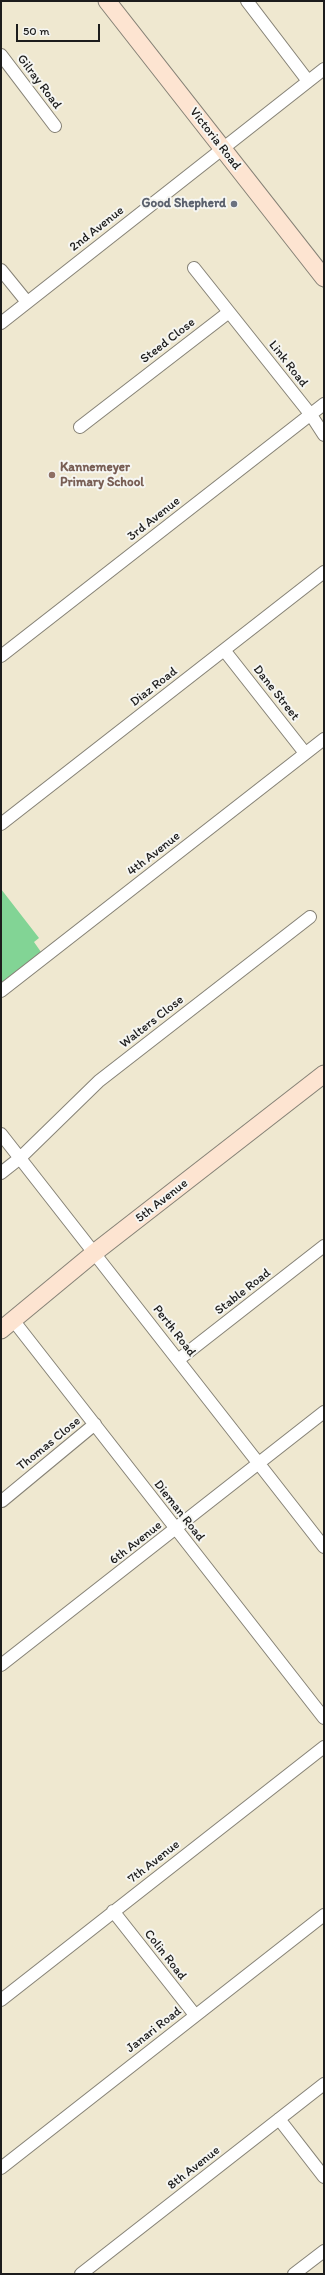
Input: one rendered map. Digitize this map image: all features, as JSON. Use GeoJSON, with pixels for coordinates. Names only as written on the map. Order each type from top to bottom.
{"type":"FeatureCollection","features":[{"type":"Feature","properties":{"kind":"main road","name":"Victoria Road"},"geometry":{"type":"LineString","coordinates":[[107,1],[324,278]]}},
{"type":"Feature","properties":{"kind":"main road","name":"5th Avenue"},"geometry":{"type":"LineString","coordinates":[[7,1325],[94,1253],[324,1074]]}},
{"type":"Feature","properties":{"kind":"street"},"geometry":{"type":"LineString","coordinates":[[247,1],[308,81]]}},
{"type":"Feature","properties":{"kind":"street","name":"Gilray Road"},"geometry":{"type":"LineString","coordinates":[[1,55],[55,126]]}},
{"type":"Feature","properties":{"kind":"street","name":"2nd Avenue"},"geometry":{"type":"LineString","coordinates":[[1,323],[324,69]]}},
{"type":"Feature","properties":{"kind":"street"},"geometry":{"type":"LineString","coordinates":[[194,268],[229,312]]}},
{"type":"Feature","properties":{"kind":"street"},"geometry":{"type":"LineString","coordinates":[[1,270],[27,302]]}},
{"type":"Feature","properties":{"kind":"street","name":"Link Road"},"geometry":{"type":"LineString","coordinates":[[229,312],[311,415],[324,435]]}},
{"type":"Feature","properties":{"kind":"street","name":"Steed Close"},"geometry":{"type":"LineString","coordinates":[[80,427],[229,312]]}},
{"type":"Feature","properties":{"kind":"street","name":"3rd Avenue"},"geometry":{"type":"LineString","coordinates":[[1,656],[324,404]]}},
{"type":"Feature","properties":{"kind":"street","name":"Diaz Road"},"geometry":{"type":"LineString","coordinates":[[1,824],[324,572]]}},
{"type":"Feature","properties":{"kind":"street","name":"Dane Street"},"geometry":{"type":"LineString","coordinates":[[224,650],[305,753]]}},
{"type":"Feature","properties":{"kind":"street","name":"4th Avenue"},"geometry":{"type":"LineString","coordinates":[[1,991],[305,753],[323,743]]}},
{"type":"Feature","properties":{"kind":"street","name":"Walters Close"},"geometry":{"type":"LineString","coordinates":[[1,1173],[20,1158],[99,1081],[310,917]]}},
{"type":"Feature","properties":{"kind":"street","name":"Perth Road"},"geometry":{"type":"LineString","coordinates":[[1,1134],[324,1547]]}},
{"type":"Feature","properties":{"kind":"street","name":"Stable Road"},"geometry":{"type":"LineString","coordinates":[[178,1360],[324,1246]]}},
{"type":"Feature","properties":{"kind":"street","name":"Dieman Road"},"geometry":{"type":"LineString","coordinates":[[7,1325],[95,1424],[324,1718]]}},
{"type":"Feature","properties":{"kind":"street","name":"6th Avenue"},"geometry":{"type":"LineString","coordinates":[[1,1665],[324,1412]]}},
{"type":"Feature","properties":{"kind":"street","name":"Thomas Close"},"geometry":{"type":"LineString","coordinates":[[2,1501],[95,1424]]}},
{"type":"Feature","properties":{"kind":"street","name":"7th Avenue"},"geometry":{"type":"LineString","coordinates":[[1,2000],[324,1747]]}},
{"type":"Feature","properties":{"kind":"street","name":"Colin Road"},"geometry":{"type":"LineString","coordinates":[[113,1911],[194,2016]]}},
{"type":"Feature","properties":{"kind":"street","name":"Janari Road"},"geometry":{"type":"LineString","coordinates":[[1,2168],[324,1915]]}},
{"type":"Feature","properties":{"kind":"street","name":"8th Avenue"},"geometry":{"type":"LineString","coordinates":[[81,2274],[324,2084]]}},
{"type":"Feature","properties":{"kind":"street"},"geometry":{"type":"LineString","coordinates":[[279,2119],[324,2177]]}},
{"type":"Feature","properties":{"kind":"street"},"geometry":{"type":"LineString","coordinates":[[294,2274],[324,2251]]}},
{"type":"Feature","properties":{"kind":"green space"},"geometry":{"type":"Polygon","coordinates":[[[1,889],[39,938],[34,942],[41,952],[1,983],[1,889]]]}},
{"type":"Feature","properties":{"kind":"place","name":"Good Shepherd"},"geometry":{"type":"Point","coordinates":[234,204]}},
{"type":"Feature","properties":{"kind":"place","name":"Kannemeyer Primary School"},"geometry":{"type":"Point","coordinates":[52,475]}}]}
